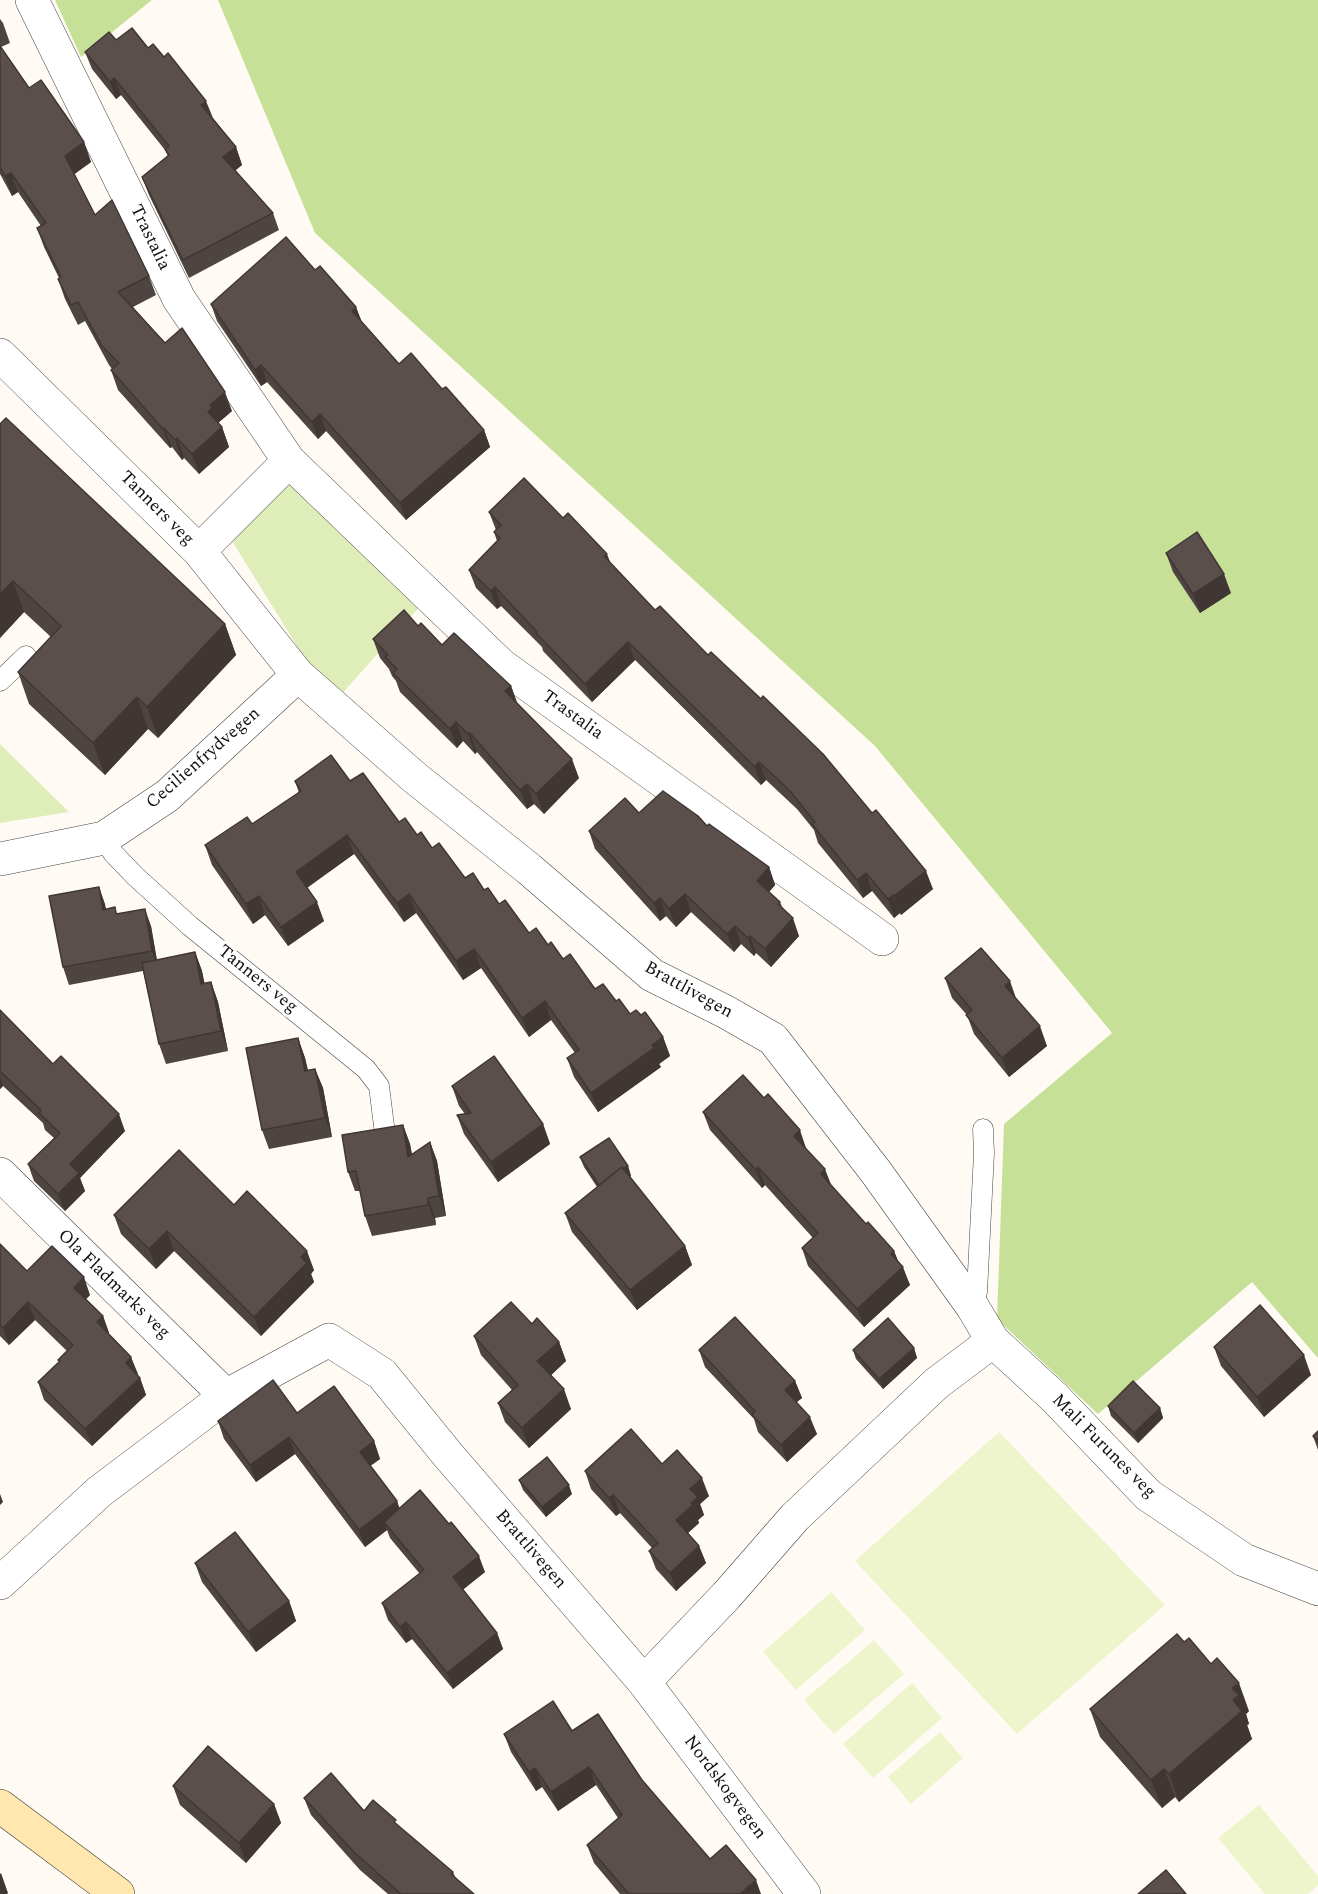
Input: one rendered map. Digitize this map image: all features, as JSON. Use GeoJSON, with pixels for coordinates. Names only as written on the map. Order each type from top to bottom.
{"type":"FeatureCollection","features":[{"type":"Feature","properties":{"kind":"main road"},"geometry":{"type":"LineString","coordinates":[[0,1806],[118,1894]]}},
{"type":"Feature","properties":{"kind":"street","name":"Trastalia"},"geometry":{"type":"LineString","coordinates":[[32,0],[179,299],[289,461],[501,665],[882,939]]}},
{"type":"Feature","properties":{"kind":"street","name":"Tanners veg"},"geometry":{"type":"LineString","coordinates":[[0,355],[199,551],[298,675]]}},
{"type":"Feature","properties":{"kind":"street"},"geometry":{"type":"LineString","coordinates":[[199,551],[289,461]]}},
{"type":"Feature","properties":{"kind":"street","name":"Cecilienfrydvegen"},"geometry":{"type":"LineString","coordinates":[[0,859],[104,838],[167,796],[298,675]]}},
{"type":"Feature","properties":{"kind":"street","name":"Brattlivegen"},"geometry":{"type":"LineString","coordinates":[[298,675],[414,777],[529,869],[652,975],[773,1038],[876,1173],[972,1306],[993,1341]]}},
{"type":"Feature","properties":{"kind":"street","name":"Ola Fladmarks veg"},"geometry":{"type":"LineString","coordinates":[[0,1173],[226,1395]]}},
{"type":"Feature","properties":{"kind":"street","name":"Brattlivegen"},"geometry":{"type":"LineString","coordinates":[[0,1583],[99,1492],[226,1395],[329,1340],[382,1374],[455,1464],[644,1682]]}},
{"type":"Feature","properties":{"kind":"street"},"geometry":{"type":"LineString","coordinates":[[644,1682],[726,1596],[795,1517],[937,1383],[993,1341]]}},
{"type":"Feature","properties":{"kind":"street","name":"Mali Furunes veg"},"geometry":{"type":"LineString","coordinates":[[993,1341],[1054,1397],[1148,1495],[1244,1560],[1318,1589]]}},
{"type":"Feature","properties":{"kind":"street","name":"Nordskogvegen"},"geometry":{"type":"LineString","coordinates":[[644,1682],[804,1894]]}},
{"type":"Feature","properties":{"kind":"lane"},"geometry":{"type":"LineString","coordinates":[[0,681],[26,656]]}},
{"type":"Feature","properties":{"kind":"lane","name":"Tanners veg"},"geometry":{"type":"LineString","coordinates":[[104,838],[113,853],[135,876],[190,926],[374,1077],[379,1086],[385,1134]]}},
{"type":"Feature","properties":{"kind":"lane"},"geometry":{"type":"LineString","coordinates":[[972,1306],[977,1292],[984,1152],[983,1129]]}},
{"type":"Feature","properties":{"kind":"green space"},"geometry":{"type":"Polygon","coordinates":[[[55,0],[152,0],[81,57],[55,0]]]}},
{"type":"Feature","properties":{"kind":"green space"},"geometry":{"type":"Polygon","coordinates":[[[218,0],[1318,0],[1318,1358],[1252,1282],[1098,1414],[997,1319],[1004,1124],[1112,1033],[875,746],[315,233],[218,0]]]}},
{"type":"Feature","properties":{"kind":"green space"},"geometry":{"type":"Polygon","coordinates":[[[291,481],[422,604],[339,697],[310,667],[232,541],[291,481]]]}},
{"type":"Feature","properties":{"kind":"green space"},"geometry":{"type":"Polygon","coordinates":[[[0,744],[69,812],[0,823],[0,744]]]}},
{"type":"Feature","properties":{"kind":"green space"},"geometry":{"type":"Polygon","coordinates":[[[999,1432],[1165,1605],[1017,1734],[855,1561],[999,1432]]]}},
{"type":"Feature","properties":{"kind":"green space"},"geometry":{"type":"Polygon","coordinates":[[[831,1592],[865,1630],[796,1690],[763,1652],[831,1592]]]}},
{"type":"Feature","properties":{"kind":"green space"},"geometry":{"type":"Polygon","coordinates":[[[874,1640],[904,1674],[834,1734],[804,1700],[874,1640]]]}},
{"type":"Feature","properties":{"kind":"green space"},"geometry":{"type":"Polygon","coordinates":[[[912,1683],[942,1718],[873,1778],[843,1744],[912,1683]]]}},
{"type":"Feature","properties":{"kind":"green space"},"geometry":{"type":"Polygon","coordinates":[[[940,1732],[963,1758],[911,1804],[888,1777],[940,1732]]]}},
{"type":"Feature","properties":{"kind":"green space"},"geometry":{"type":"Polygon","coordinates":[[[1259,1805],[1318,1876],[1318,1885],[1308,1894],[1265,1894],[1218,1838],[1259,1805]]]}},
{"type":"Feature","properties":{"kind":"building"},"geometry":{"type":"Polygon","coordinates":[[[132,28],[148,48],[153,44],[164,57],[168,53],[206,101],[201,105],[236,147],[223,157],[273,213],[183,260],[142,177],[169,155],[165,149],[169,146],[114,78],[110,82],[85,52],[109,32],[116,40],[132,28]]]}},
{"type":"Feature","properties":{"kind":"building"},"geometry":{"type":"Polygon","coordinates":[[[0,46],[29,88],[41,80],[84,142],[65,156],[95,215],[112,200],[149,276],[118,292],[165,343],[182,328],[225,392],[210,405],[212,408],[208,412],[222,427],[192,454],[177,438],[175,440],[163,429],[111,370],[119,363],[102,346],[78,302],[71,305],[58,279],[61,277],[37,228],[46,223],[11,173],[5,176],[0,167],[0,46]]]}},
{"type":"Feature","properties":{"kind":"building"},"geometry":{"type":"Polygon","coordinates":[[[286,237],[315,270],[320,266],[356,307],[352,311],[399,364],[411,353],[442,389],[446,387],[484,430],[400,503],[320,414],[312,422],[261,365],[255,370],[211,304],[286,237]]]}},
{"type":"Feature","properties":{"kind":"building"},"geometry":{"type":"Polygon","coordinates":[[[6,418],[225,624],[147,707],[137,697],[93,743],[18,672],[61,626],[13,581],[0,594],[0,424],[6,418]]]}},
{"type":"Feature","properties":{"kind":"building"},"geometry":{"type":"Polygon","coordinates":[[[524,478],[563,518],[568,513],[607,554],[604,556],[655,610],[660,606],[708,655],[711,652],[761,699],[763,696],[823,754],[872,813],[876,810],[926,871],[888,899],[866,873],[857,880],[812,824],[815,822],[790,791],[759,762],[755,767],[628,642],[585,684],[495,587],[491,591],[469,570],[500,538],[494,532],[501,525],[489,512],[524,478]]]}},
{"type":"Feature","properties":{"kind":"building"},"geometry":{"type":"Polygon","coordinates":[[[1197,532],[1224,574],[1193,594],[1166,553],[1197,532]]]}},
{"type":"Feature","properties":{"kind":"building"},"geometry":{"type":"Polygon","coordinates":[[[404,610],[418,626],[421,623],[442,645],[454,633],[511,686],[505,691],[572,759],[536,794],[527,784],[520,790],[470,733],[468,734],[456,722],[450,729],[393,673],[397,669],[385,657],[388,655],[373,639],[404,610]]]}},
{"type":"Feature","properties":{"kind":"building"},"geometry":{"type":"Polygon","coordinates":[[[331,755],[350,781],[363,773],[399,822],[405,818],[417,835],[421,832],[432,848],[439,843],[465,878],[473,873],[484,890],[488,888],[499,904],[505,900],[529,933],[536,928],[548,945],[551,942],[563,959],[570,954],[595,989],[603,984],[616,1001],[619,999],[630,1014],[636,1010],[641,1015],[645,1012],[663,1037],[652,1045],[654,1048],[591,1093],[567,1058],[579,1050],[545,1001],[522,1018],[474,949],[456,961],[409,894],[397,903],[347,835],[296,872],[317,902],[281,927],[259,896],[246,904],[205,845],[247,817],[252,824],[301,791],[295,781],[331,755]]]}},
{"type":"Feature","properties":{"kind":"building"},"geometry":{"type":"Polygon","coordinates":[[[663,791],[698,816],[707,826],[709,824],[769,867],[757,881],[780,902],[778,904],[793,918],[765,949],[735,926],[727,934],[685,894],[669,909],[660,898],[654,903],[589,831],[625,798],[639,813],[663,791]]]}},
{"type":"Feature","properties":{"kind":"building"},"geometry":{"type":"Polygon","coordinates":[[[99,887],[103,910],[115,907],[116,914],[145,909],[152,951],[63,967],[49,896],[99,887]]]}},
{"type":"Feature","properties":{"kind":"building"},"geometry":{"type":"Polygon","coordinates":[[[981,948],[1010,981],[1005,986],[1040,1026],[1002,1058],[966,1015],[972,1010],[945,978],[981,948]]]}},
{"type":"Feature","properties":{"kind":"building"},"geometry":{"type":"Polygon","coordinates":[[[195,952],[201,984],[211,982],[221,1031],[159,1044],[142,963],[195,952]]]}},
{"type":"Feature","properties":{"kind":"building"},"geometry":{"type":"Polygon","coordinates":[[[0,1010],[53,1064],[61,1056],[119,1114],[70,1164],[79,1173],[58,1194],[28,1164],[60,1133],[39,1113],[41,1110],[0,1071],[0,1010]]]}},
{"type":"Feature","properties":{"kind":"building"},"geometry":{"type":"Polygon","coordinates":[[[298,1038],[305,1071],[315,1069],[325,1118],[262,1130],[246,1048],[298,1038]]]}},
{"type":"Feature","properties":{"kind":"building"},"geometry":{"type":"Polygon","coordinates":[[[494,1056],[543,1124],[491,1162],[457,1115],[471,1113],[452,1086],[494,1056]]]}},
{"type":"Feature","properties":{"kind":"building"},"geometry":{"type":"Polygon","coordinates":[[[743,1075],[764,1098],[768,1094],[800,1130],[794,1136],[825,1169],[821,1174],[894,1251],[891,1254],[903,1267],[857,1309],[802,1248],[818,1233],[758,1167],[756,1170],[703,1112],[743,1075]]]}},
{"type":"Feature","properties":{"kind":"building"},"geometry":{"type":"Polygon","coordinates":[[[403,1125],[408,1157],[430,1142],[439,1196],[428,1198],[428,1205],[365,1216],[356,1171],[348,1172],[342,1135],[403,1125]]]}},
{"type":"Feature","properties":{"kind":"building"},"geometry":{"type":"Polygon","coordinates":[[[609,1138],[628,1166],[623,1169],[622,1167],[599,1185],[580,1157],[609,1138]]]}},
{"type":"Feature","properties":{"kind":"building"},"geometry":{"type":"Polygon","coordinates":[[[179,1150],[234,1205],[247,1191],[307,1251],[301,1257],[307,1263],[254,1317],[167,1231],[149,1249],[114,1215],[179,1150]]]}},
{"type":"Feature","properties":{"kind":"building"},"geometry":{"type":"Polygon","coordinates":[[[622,1167],[685,1246],[630,1290],[565,1213],[622,1167]]]}},
{"type":"Feature","properties":{"kind":"building"},"geometry":{"type":"Polygon","coordinates":[[[0,1244],[27,1271],[52,1246],[84,1277],[74,1288],[103,1316],[97,1322],[131,1357],[126,1363],[140,1378],[85,1429],[38,1382],[73,1345],[28,1302],[3,1328],[0,1325],[0,1244]]]}},
{"type":"Feature","properties":{"kind":"building"},"geometry":{"type":"Polygon","coordinates":[[[511,1302],[532,1324],[537,1318],[559,1342],[537,1361],[564,1389],[522,1428],[498,1403],[518,1385],[474,1336],[511,1302]]]}},
{"type":"Feature","properties":{"kind":"building"},"geometry":{"type":"Polygon","coordinates":[[[1260,1305],[1304,1355],[1257,1397],[1214,1347],[1260,1305]]]}},
{"type":"Feature","properties":{"kind":"building"},"geometry":{"type":"Polygon","coordinates":[[[735,1317],[795,1381],[785,1390],[810,1417],[781,1445],[752,1415],[755,1411],[699,1350],[735,1317]]]}},
{"type":"Feature","properties":{"kind":"building"},"geometry":{"type":"Polygon","coordinates":[[[888,1318],[914,1348],[879,1379],[853,1350],[888,1318]]]}},
{"type":"Feature","properties":{"kind":"building"},"geometry":{"type":"Polygon","coordinates":[[[273,1380],[297,1413],[334,1386],[374,1441],[360,1452],[397,1501],[359,1530],[289,1437],[250,1465],[218,1421],[273,1380]]]}},
{"type":"Feature","properties":{"kind":"building"},"geometry":{"type":"Polygon","coordinates":[[[1133,1381],[1160,1408],[1134,1433],[1108,1406],[1133,1381]]]}},
{"type":"Feature","properties":{"kind":"building"},"geometry":{"type":"Polygon","coordinates":[[[631,1429],[662,1464],[677,1450],[702,1478],[690,1489],[698,1497],[691,1503],[693,1505],[676,1520],[699,1546],[670,1573],[649,1551],[658,1543],[613,1495],[609,1498],[585,1471],[631,1429]]]}},
{"type":"Feature","properties":{"kind":"building"},"geometry":{"type":"Polygon","coordinates":[[[1318,1431],[1318,1442],[1313,1436],[1318,1431]]]}},
{"type":"Feature","properties":{"kind":"building"},"geometry":{"type":"Polygon","coordinates":[[[547,1457],[569,1485],[542,1507],[519,1480],[547,1457]]]}},
{"type":"Feature","properties":{"kind":"building"},"geometry":{"type":"Polygon","coordinates":[[[420,1490],[479,1556],[453,1577],[497,1633],[447,1673],[406,1622],[400,1627],[382,1603],[424,1570],[384,1522],[420,1490]]]}},
{"type":"Feature","properties":{"kind":"building"},"geometry":{"type":"Polygon","coordinates":[[[235,1532],[289,1601],[248,1632],[195,1563],[235,1532]]]}},
{"type":"Feature","properties":{"kind":"building"},"geometry":{"type":"Polygon","coordinates":[[[1177,1634],[1184,1642],[1189,1638],[1211,1664],[1217,1658],[1239,1683],[1232,1688],[1239,1695],[1233,1700],[1242,1711],[1169,1774],[1164,1769],[1151,1780],[1090,1709],[1177,1634]]]}},
{"type":"Feature","properties":{"kind":"building"},"geometry":{"type":"Polygon","coordinates":[[[553,1701],[572,1731],[598,1714],[642,1780],[710,1859],[726,1845],[756,1880],[740,1894],[629,1894],[587,1845],[622,1815],[589,1767],[551,1792],[535,1768],[529,1772],[504,1734],[553,1701]]]}},
{"type":"Feature","properties":{"kind":"building"},"geometry":{"type":"Polygon","coordinates":[[[208,1746],[274,1804],[239,1843],[173,1786],[208,1746]]]}},
{"type":"Feature","properties":{"kind":"building"},"geometry":{"type":"Polygon","coordinates":[[[331,1773],[364,1811],[373,1800],[474,1894],[401,1894],[354,1852],[304,1798],[331,1773]]]}},
{"type":"Feature","properties":{"kind":"building"},"geometry":{"type":"Polygon","coordinates":[[[1166,1870],[1186,1894],[1138,1894],[1166,1870]]]}}]}
